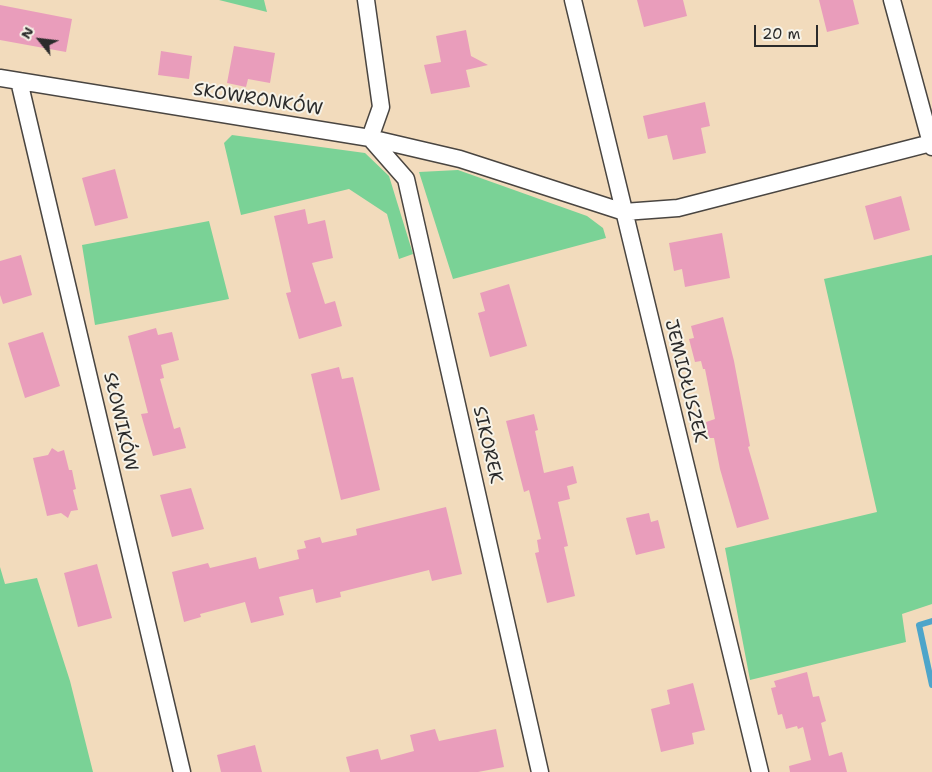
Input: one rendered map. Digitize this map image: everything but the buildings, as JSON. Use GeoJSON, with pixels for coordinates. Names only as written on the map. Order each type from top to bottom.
{"type":"FeatureCollection","features":[{"type":"Feature","properties":{"kind":"street"},"geometry":{"type":"LineString","coordinates":[[366,0],[381,108],[370,138]]}},
{"type":"Feature","properties":{"kind":"street","name":"JEMIOŁUSZEK"},"geometry":{"type":"LineString","coordinates":[[573,0],[760,772]]}},
{"type":"Feature","properties":{"kind":"street"},"geometry":{"type":"LineString","coordinates":[[624,212],[678,208],[932,145],[892,0]]}},
{"type":"Feature","properties":{"kind":"street","name":"SKOWRONKÓW"},"geometry":{"type":"LineString","coordinates":[[0,78],[370,138],[460,159],[624,212]]}},
{"type":"Feature","properties":{"kind":"street","name":"SŁOWIKÓW"},"geometry":{"type":"LineString","coordinates":[[19,81],[182,772]]}},
{"type":"Feature","properties":{"kind":"street","name":"SIKOREK"},"geometry":{"type":"LineString","coordinates":[[370,138],[406,179],[540,772]]}},
{"type":"Feature","properties":{"kind":"green space"},"geometry":{"type":"Polygon","coordinates":[[[219,0],[264,0],[267,12],[219,0]]]}},
{"type":"Feature","properties":{"kind":"green space"},"geometry":{"type":"Polygon","coordinates":[[[232,135],[365,153],[389,176],[413,254],[399,259],[387,214],[349,189],[241,215],[224,143],[232,135]]]}},
{"type":"Feature","properties":{"kind":"green space"},"geometry":{"type":"Polygon","coordinates":[[[458,170],[587,216],[603,228],[606,238],[453,279],[419,172],[458,170]]]}},
{"type":"Feature","properties":{"kind":"green space"},"geometry":{"type":"Polygon","coordinates":[[[209,221],[229,299],[95,325],[82,245],[209,221]]]}},
{"type":"Feature","properties":{"kind":"green space"},"geometry":{"type":"Polygon","coordinates":[[[932,255],[932,604],[902,614],[906,642],[750,680],[725,548],[877,512],[824,279],[932,255]]]}},
{"type":"Feature","properties":{"kind":"green space"},"geometry":{"type":"Polygon","coordinates":[[[0,567],[5,584],[37,578],[70,681],[93,772],[0,772],[0,567]]]}},
{"type":"Feature","properties":{"kind":"waterway"},"geometry":{"type":"LineString","coordinates":[[932,621],[919,625],[932,685]]}}]}
